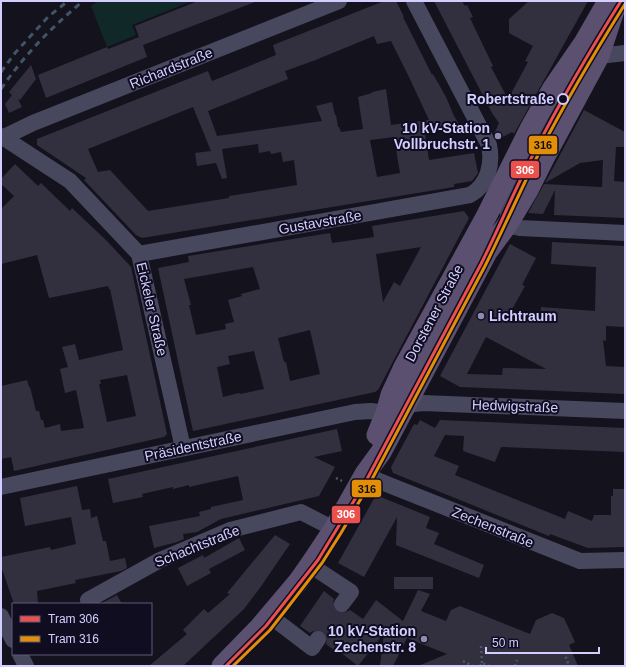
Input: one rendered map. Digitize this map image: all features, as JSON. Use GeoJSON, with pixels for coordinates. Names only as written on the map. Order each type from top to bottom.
{"type":"FeatureCollection","features":[{"type":"Feature","properties":{"kind":"main road","name":"Dorstener Straße"},"geometry":{"type":"LineString","coordinates":[[222,666],[270,616],[310,565],[334,529],[365,474],[381,452],[487,252],[498,220],[497,175],[530,129],[553,88],[613,5]]}},
{"type":"Feature","properties":{"kind":"main road","name":"Dorstener Straße"},"geometry":{"type":"LineString","coordinates":[[365,474],[372,448],[391,395],[404,368],[498,220],[528,190],[600,56],[613,5]]}},
{"type":"Feature","properties":{"kind":"main road"},"geometry":{"type":"LineString","coordinates":[[386,412],[406,405]]}},
{"type":"Feature","properties":{"kind":"street","name":"Richardstraße"},"geometry":{"type":"LineString","coordinates":[[2,139],[33,123],[339,1]]}},
{"type":"Feature","properties":{"kind":"street"},"geometry":{"type":"LineString","coordinates":[[414,1],[489,145],[491,160],[497,175]]}},
{"type":"Feature","properties":{"kind":"street"},"geometry":{"type":"LineString","coordinates":[[613,5],[498,220],[520,228],[625,233]]}},
{"type":"Feature","properties":{"kind":"street"},"geometry":{"type":"LineString","coordinates":[[600,56],[625,53]]}},
{"type":"Feature","properties":{"kind":"street","name":"Eickeler Straße"},"geometry":{"type":"LineString","coordinates":[[2,139],[70,181],[139,254],[183,448]]}},
{"type":"Feature","properties":{"kind":"street","name":"Gustavstraße"},"geometry":{"type":"LineString","coordinates":[[139,254],[470,195],[475,192],[485,180],[497,175]]}},
{"type":"Feature","properties":{"kind":"street","name":"Hedwigstraße"},"geometry":{"type":"LineString","coordinates":[[406,405],[423,403],[625,411]]}},
{"type":"Feature","properties":{"kind":"street","name":"Präsidentstraße"},"geometry":{"type":"LineString","coordinates":[[1,487],[355,412],[386,412]]}},
{"type":"Feature","properties":{"kind":"street","name":"Zechenstraße"},"geometry":{"type":"LineString","coordinates":[[365,474],[379,481],[580,561],[625,560]]}},
{"type":"Feature","properties":{"kind":"street","name":"Schachtstraße"},"geometry":{"type":"LineString","coordinates":[[88,600],[160,560],[168,558],[230,530],[301,512],[334,529]]}},
{"type":"Feature","properties":{"kind":"street"},"geometry":{"type":"LineString","coordinates":[[310,565],[351,592],[342,604]]}},
{"type":"Feature","properties":{"kind":"street"},"geometry":{"type":"LineString","coordinates":[[1,616],[12,638]]}},
{"type":"Feature","properties":{"kind":"street"},"geometry":{"type":"LineString","coordinates":[[270,616],[312,648],[318,639]]}},
{"type":"Feature","properties":{"kind":"street"},"geometry":{"type":"LineString","coordinates":[[20,655],[26,666]]}},
{"type":"Feature","properties":{"kind":"path"},"geometry":{"type":"LineString","coordinates":[[481,646],[481,664],[489,666]]}},
{"type":"Feature","properties":{"kind":"path"},"geometry":{"type":"LineString","coordinates":[[564,652],[569,666]]}},
{"type":"Feature","properties":{"kind":"path"},"geometry":{"type":"LineString","coordinates":[[514,666],[517,660]]}},
{"type":"Feature","properties":{"kind":"path"},"geometry":{"type":"LineString","coordinates":[[463,661],[473,666]]}},
{"type":"Feature","properties":{"kind":"green space"},"geometry":{"type":"Polygon","coordinates":[[[98,1],[192,1],[132,25],[136,35],[107,47],[91,6],[98,1]]]}},
{"type":"Feature","properties":{"kind":"building"},"geometry":{"type":"Polygon","coordinates":[[[198,1],[255,2],[143,45],[147,57],[46,98],[38,75],[107,47],[108,49],[139,37],[135,26],[198,1]]]}},
{"type":"Feature","properties":{"kind":"building"},"geometry":{"type":"Polygon","coordinates":[[[384,1],[396,1],[432,75],[433,74],[446,97],[460,126],[425,134],[429,160],[474,153],[478,173],[472,181],[454,184],[454,187],[142,238],[136,235],[84,180],[86,178],[37,145],[37,139],[208,71],[212,81],[276,55],[273,45],[384,1]],[[374,36],[285,71],[288,79],[208,111],[217,136],[322,121],[316,106],[332,102],[338,127],[341,132],[363,129],[358,97],[386,89],[391,125],[429,120],[391,41],[377,44],[374,36]],[[193,107],[88,149],[98,172],[110,170],[148,211],[297,185],[294,160],[283,162],[281,152],[271,154],[270,151],[259,153],[258,144],[222,149],[227,178],[222,179],[216,163],[197,166],[195,153],[211,151],[193,107]],[[394,137],[370,140],[377,177],[400,173],[394,137]]]}},
{"type":"Feature","properties":{"kind":"building"},"geometry":{"type":"Polygon","coordinates":[[[434,1],[462,1],[465,6],[467,5],[473,17],[470,18],[493,66],[491,67],[508,99],[528,62],[525,61],[533,46],[509,33],[509,19],[529,1],[588,1],[514,134],[512,132],[497,140],[494,134],[499,123],[492,113],[434,1]]]}},
{"type":"Feature","properties":{"kind":"building"},"geometry":{"type":"Polygon","coordinates":[[[31,65],[36,79],[20,100],[18,99],[22,107],[9,113],[5,104],[12,95],[9,92],[31,65]]]}},
{"type":"Feature","properties":{"kind":"building"},"geometry":{"type":"Polygon","coordinates":[[[584,110],[625,132],[625,147],[616,147],[614,181],[625,182],[625,218],[554,215],[555,190],[543,214],[528,213],[544,184],[602,187],[603,160],[580,163],[545,183],[584,110]]]}},
{"type":"Feature","properties":{"kind":"building"},"geometry":{"type":"Polygon","coordinates":[[[15,164],[38,186],[41,183],[70,211],[72,208],[107,241],[131,267],[167,434],[164,437],[14,471],[11,457],[1,459],[1,386],[27,380],[36,411],[39,411],[45,428],[60,424],[61,431],[84,428],[76,390],[65,393],[60,369],[68,367],[62,347],[75,344],[79,360],[123,350],[110,289],[108,286],[49,298],[37,255],[1,264],[1,209],[14,196],[1,184],[1,179],[15,164]],[[127,375],[100,380],[101,384],[99,384],[107,422],[136,416],[127,375]]]}},
{"type":"Feature","properties":{"kind":"building"},"geometry":{"type":"Polygon","coordinates":[[[464,211],[469,218],[378,390],[375,392],[193,431],[158,268],[189,262],[188,256],[330,233],[332,243],[374,237],[372,226],[464,211]],[[421,247],[376,254],[383,302],[394,282],[400,286],[421,247]],[[253,267],[184,279],[191,305],[189,305],[196,335],[226,329],[225,324],[234,322],[228,300],[242,296],[241,294],[260,289],[253,267]],[[310,330],[278,338],[284,362],[286,362],[290,381],[320,374],[310,330]],[[254,351],[228,356],[230,364],[217,367],[223,397],[264,389],[254,351]]]}},
{"type":"Feature","properties":{"kind":"building"},"geometry":{"type":"Polygon","coordinates":[[[552,242],[625,246],[624,327],[606,326],[606,341],[603,340],[606,366],[625,367],[625,394],[460,387],[440,376],[510,244],[536,258],[522,285],[525,286],[506,320],[540,321],[541,307],[595,311],[596,267],[551,264],[552,242]],[[486,337],[467,374],[502,375],[503,368],[546,369],[486,337]]]}},
{"type":"Feature","properties":{"kind":"building"},"geometry":{"type":"Polygon","coordinates":[[[420,420],[435,428],[440,420],[625,428],[625,452],[501,447],[495,462],[463,451],[464,436],[445,435],[434,456],[459,466],[455,475],[565,519],[568,511],[592,521],[594,515],[611,515],[611,496],[613,496],[613,489],[625,489],[625,547],[588,548],[550,534],[549,536],[393,473],[391,467],[414,424],[417,425],[420,420]]]}},
{"type":"Feature","properties":{"kind":"building"},"geometry":{"type":"Polygon","coordinates":[[[337,429],[342,451],[314,457],[335,467],[319,496],[221,519],[197,532],[183,534],[184,539],[154,548],[149,526],[200,516],[199,512],[211,509],[211,507],[243,500],[238,476],[189,487],[189,485],[173,489],[173,487],[142,494],[143,497],[113,503],[108,479],[337,429]]]}},
{"type":"Feature","properties":{"kind":"building"},"geometry":{"type":"Polygon","coordinates":[[[77,486],[82,510],[90,509],[91,518],[97,516],[103,541],[106,541],[110,561],[125,558],[127,568],[121,571],[75,580],[76,583],[37,591],[38,603],[14,603],[1,566],[1,557],[50,547],[51,550],[76,544],[71,517],[25,526],[20,498],[77,486]]]}},
{"type":"Feature","properties":{"kind":"building"},"geometry":{"type":"Polygon","coordinates":[[[376,495],[430,517],[426,528],[439,533],[434,544],[484,565],[479,578],[396,545],[397,517],[364,577],[338,563],[376,495]]]}},
{"type":"Feature","properties":{"kind":"building"},"geometry":{"type":"Polygon","coordinates":[[[275,535],[290,544],[244,609],[183,666],[149,666],[187,634],[183,630],[204,609],[208,613],[230,594],[227,593],[275,535]]]}},
{"type":"Feature","properties":{"kind":"building"},"geometry":{"type":"Polygon","coordinates":[[[239,538],[245,550],[209,569],[211,573],[187,586],[178,568],[203,555],[204,558],[239,538]]]}},
{"type":"Feature","properties":{"kind":"building"},"geometry":{"type":"Polygon","coordinates":[[[394,577],[433,577],[433,589],[394,589],[394,577]]]}},
{"type":"Feature","properties":{"kind":"building"},"geometry":{"type":"Polygon","coordinates":[[[418,590],[430,594],[421,611],[446,621],[451,610],[460,606],[530,634],[536,620],[552,613],[564,618],[575,642],[569,645],[578,666],[418,666],[447,654],[407,638],[393,666],[380,666],[384,633],[358,666],[340,652],[339,654],[326,644],[327,639],[324,631],[318,630],[310,633],[300,626],[324,591],[334,599],[333,608],[340,613],[345,613],[350,610],[363,619],[376,600],[403,621],[418,590]]]}},
{"type":"Feature","properties":{"kind":"building"},"geometry":{"type":"Polygon","coordinates":[[[117,595],[121,603],[102,603],[117,595]]]}},
{"type":"Feature","properties":{"kind":"tunnel"},"geometry":{"type":"LineString","coordinates":[[318,639],[342,604]]}},
{"type":"Feature","properties":{"kind":"railway"},"geometry":{"type":"LineString","coordinates":[[1,72],[15,53],[48,17],[68,1]]}},
{"type":"Feature","properties":{"kind":"railway"},"geometry":{"type":"LineString","coordinates":[[1,89],[19,64],[39,42],[83,1]]}},
{"type":"Feature","properties":{"kind":"tram line","name":"306"},"geometry":{"type":"LineString","coordinates":[[226,666],[266,626],[318,560],[366,481],[481,264],[546,130],[577,74],[621,1]]}},
{"type":"Feature","properties":{"kind":"tram line","name":"316"},"geometry":{"type":"LineString","coordinates":[[233,666],[270,630],[322,563],[341,533],[370,483],[485,266],[550,132],[625,4]]}},
{"type":"Feature","properties":{"kind":"place","name":"Robertstraße"},"geometry":{"type":"Point","coordinates":[563,99]}},
{"type":"Feature","properties":{"kind":"place","name":"10 kV-Station Vollbruchstr. 1"},"geometry":{"type":"Point","coordinates":[498,136]}},
{"type":"Feature","properties":{"kind":"place","name":"Lichtraum"},"geometry":{"type":"Point","coordinates":[481,316]}},
{"type":"Feature","properties":{"kind":"place","name":"10 kV-Station Zechenstr. 8"},"geometry":{"type":"Point","coordinates":[424,639]}}]}
